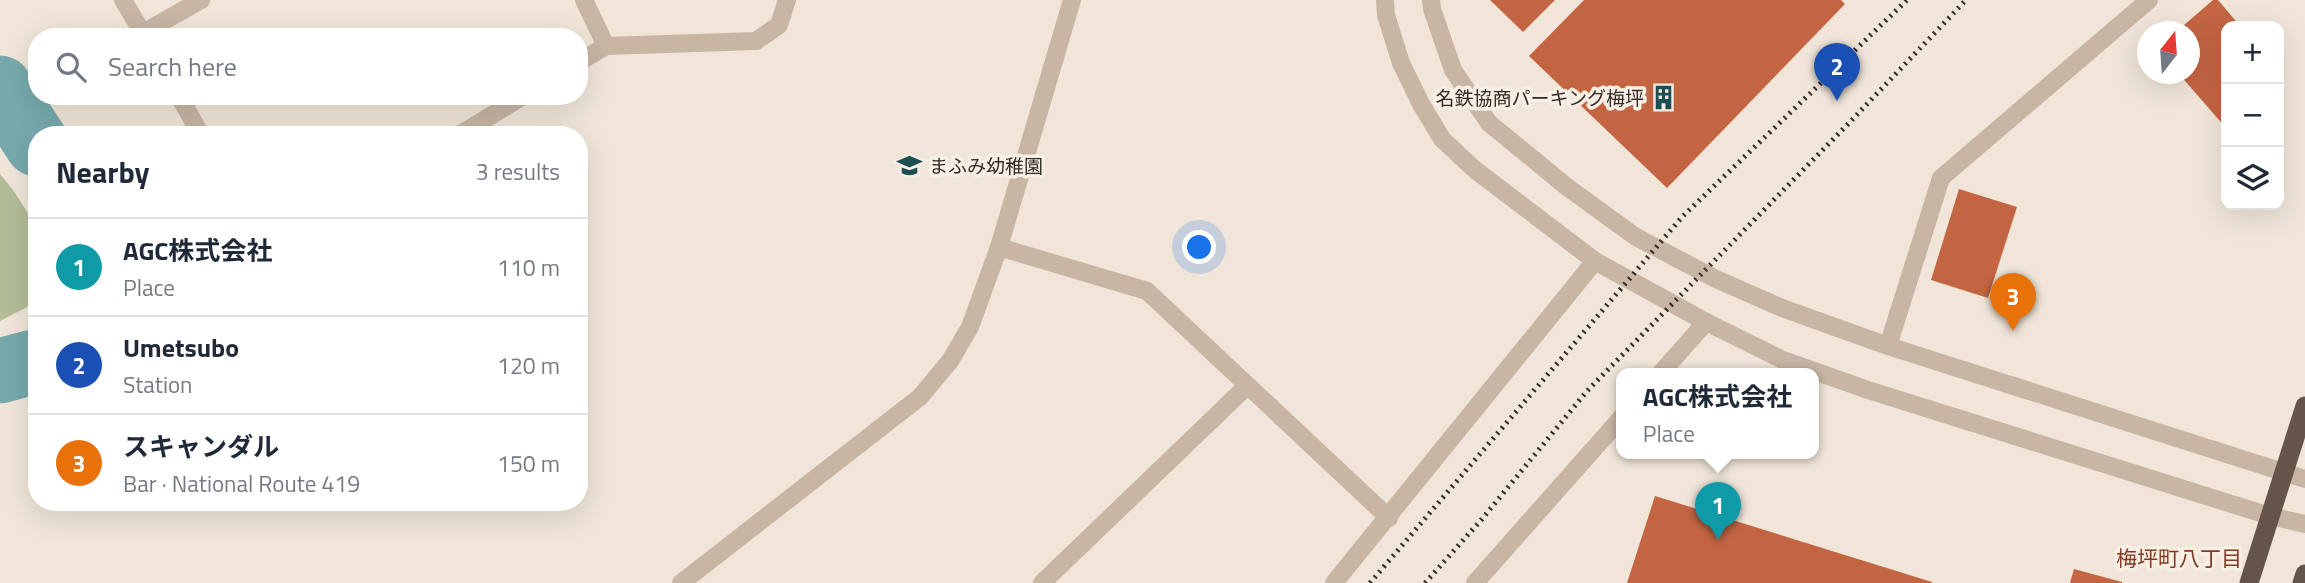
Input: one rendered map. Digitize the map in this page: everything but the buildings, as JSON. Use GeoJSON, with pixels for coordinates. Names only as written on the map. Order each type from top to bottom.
{"type":"FeatureCollection","features":[{"type":"Feature","properties":{"kind":"highway"},"geometry":{"type":"LineString","coordinates":[[2249,583],[2305,406]]}},
{"type":"Feature","properties":{"kind":"highway"},"geometry":{"type":"LineString","coordinates":[[2302,583],[2305,574]]}},
{"type":"Feature","properties":{"kind":"street"},"geometry":{"type":"LineString","coordinates":[[124,0],[140,28]]}},
{"type":"Feature","properties":{"kind":"street"},"geometry":{"type":"LineString","coordinates":[[155,28],[201,0]]}},
{"type":"Feature","properties":{"kind":"street"},"geometry":{"type":"LineString","coordinates":[[584,0],[606,47]]}},
{"type":"Feature","properties":{"kind":"street"},"geometry":{"type":"LineString","coordinates":[[588,57],[606,47],[756,41],[779,25],[787,0]]}},
{"type":"Feature","properties":{"kind":"street"},"geometry":{"type":"LineString","coordinates":[[681,583],[920,397],[950,361],[971,327],[999,247],[1072,0]]}},
{"type":"Feature","properties":{"kind":"street"},"geometry":{"type":"LineString","coordinates":[[1385,0],[1386,15],[1401,63],[1420,104],[1442,139],[1474,169],[1595,261],[1706,322],[1783,360],[1806,368]]}},
{"type":"Feature","properties":{"kind":"street"},"geometry":{"type":"LineString","coordinates":[[1431,0],[1453,70],[1489,123],[1567,187],[1636,237],[1716,279],[1782,309],[1888,346],[2305,479]]}},
{"type":"Feature","properties":{"kind":"street"},"geometry":{"type":"LineString","coordinates":[[1888,346],[1941,178],[2149,0]]}},
{"type":"Feature","properties":{"kind":"street"},"geometry":{"type":"LineString","coordinates":[[184,105],[196,126]]}},
{"type":"Feature","properties":{"kind":"street"},"geometry":{"type":"LineString","coordinates":[[474,126],[508,105]]}},
{"type":"Feature","properties":{"kind":"street"},"geometry":{"type":"LineString","coordinates":[[999,247],[1147,292],[1389,518]]}},
{"type":"Feature","properties":{"kind":"street"},"geometry":{"type":"LineString","coordinates":[[1334,583],[1595,261]]}},
{"type":"Feature","properties":{"kind":"street"},"geometry":{"type":"LineString","coordinates":[[1665,368],[1706,322]]}},
{"type":"Feature","properties":{"kind":"street"},"geometry":{"type":"LineString","coordinates":[[1819,373],[2270,516],[2305,524]]}},
{"type":"Feature","properties":{"kind":"street"},"geometry":{"type":"LineString","coordinates":[[1042,583],[1247,386]]}},
{"type":"Feature","properties":{"kind":"street"},"geometry":{"type":"LineString","coordinates":[[1475,583],[1616,424]]}},
{"type":"Feature","properties":{"kind":"green space"},"geometry":{"type":"Polygon","coordinates":[[[0,174],[28,213],[28,307],[0,321],[0,174]]]}},
{"type":"Feature","properties":{"kind":"waterway"},"geometry":{"type":"LineString","coordinates":[[0,88],[28,130]]}},
{"type":"Feature","properties":{"kind":"waterway"},"geometry":{"type":"LineString","coordinates":[[0,371],[28,363]]}},
{"type":"Feature","properties":{"kind":"railway"},"geometry":{"type":"LineString","coordinates":[[1370,583],[1682,217],[1907,0]]}},
{"type":"Feature","properties":{"kind":"railway"},"geometry":{"type":"LineString","coordinates":[[1425,583],[1482,519],[1587,391],[1966,0]]}},
{"type":"Feature","properties":{"kind":"place","name":"名鉄協商パーキング梅坪"},"geometry":{"type":"Point","coordinates":[1664,97]}},
{"type":"Feature","properties":{"kind":"place","name":"Umetsubo"},"geometry":{"type":"Point","coordinates":[1837,101]}},
{"type":"Feature","properties":{"kind":"place","name":"まふみ幼稚園"},"geometry":{"type":"Point","coordinates":[909,165]}},
{"type":"Feature","properties":{"kind":"place","name":"スキャンダル"},"geometry":{"type":"Point","coordinates":[2013,331]}},
{"type":"Feature","properties":{"kind":"place","name":"AGC株式会社"},"geometry":{"type":"Point","coordinates":[1718,540]}},
{"type":"Feature","properties":{"kind":"district","name":"梅坪町八丁目"},"geometry":{"type":"Point","coordinates":[2179,558]}}]}
